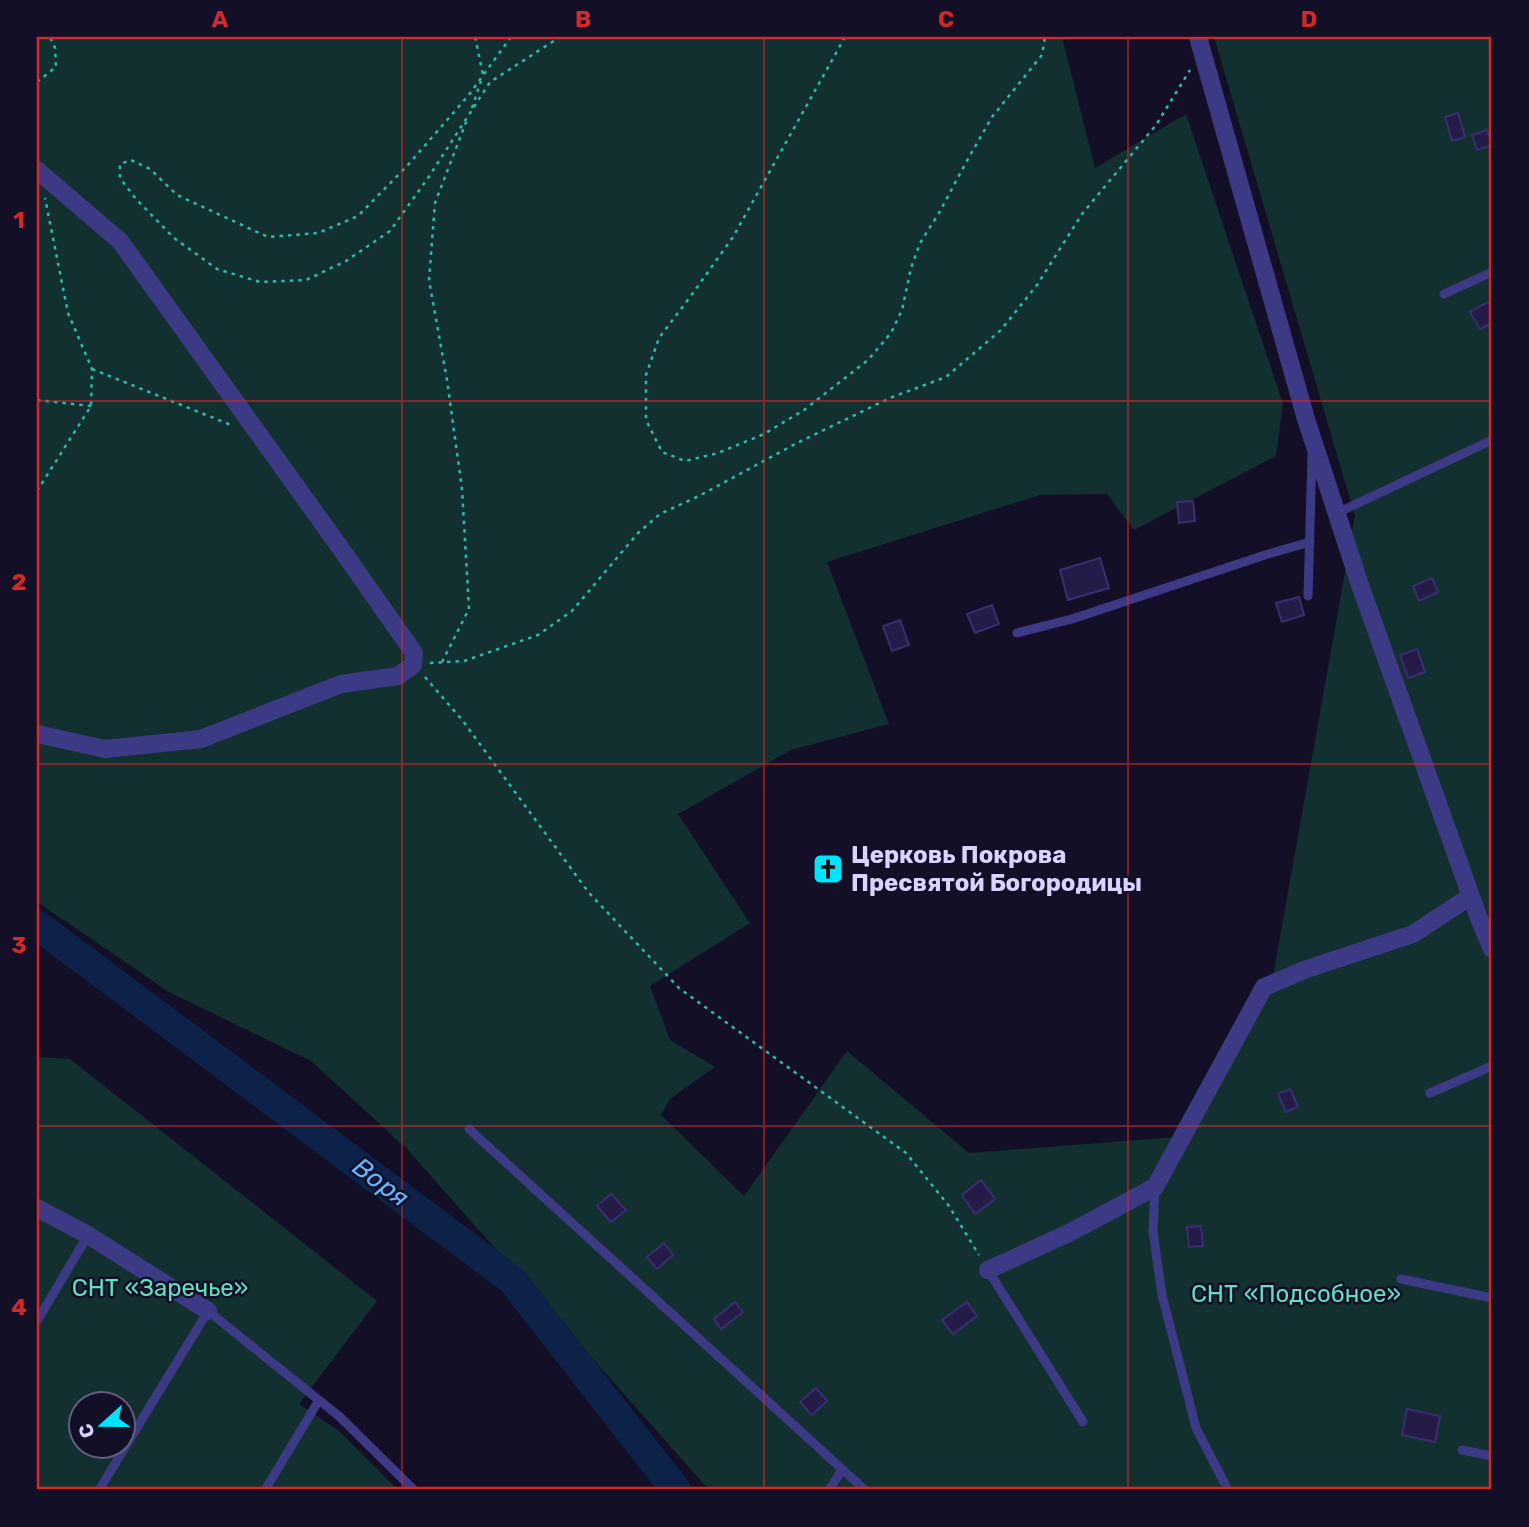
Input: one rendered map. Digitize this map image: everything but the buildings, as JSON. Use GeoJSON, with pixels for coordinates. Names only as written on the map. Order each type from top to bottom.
{"type":"FeatureCollection","features":[{"type":"Feature","properties":{"kind":"street"},"geometry":{"type":"LineString","coordinates":[[1200,43],[1313,439],[1365,598],[1492,949]]}},
{"type":"Feature","properties":{"kind":"street"},"geometry":{"type":"LineString","coordinates":[[37,734],[105,749],[201,739],[341,684],[398,676],[413,665],[414,653],[120,241],[38,170]]}},
{"type":"Feature","properties":{"kind":"street"},"geometry":{"type":"LineString","coordinates":[[988,1270],[1069,1233],[1156,1187],[1264,988],[1307,969],[1413,934],[1471,896]]}},
{"type":"Feature","properties":{"kind":"street"},"geometry":{"type":"LineString","coordinates":[[37,1208],[88,1235],[208,1311]]}},
{"type":"Feature","properties":{"kind":"lane"},"geometry":{"type":"LineString","coordinates":[[1444,294],[1492,272]]}},
{"type":"Feature","properties":{"kind":"lane"},"geometry":{"type":"LineString","coordinates":[[1308,596],[1313,439]]}},
{"type":"Feature","properties":{"kind":"lane"},"geometry":{"type":"LineString","coordinates":[[1337,513],[1492,440]]}},
{"type":"Feature","properties":{"kind":"lane"},"geometry":{"type":"LineString","coordinates":[[1017,633],[1072,620],[1310,542]]}},
{"type":"Feature","properties":{"kind":"lane"},"geometry":{"type":"LineString","coordinates":[[1430,1093],[1492,1066]]}},
{"type":"Feature","properties":{"kind":"lane"},"geometry":{"type":"LineString","coordinates":[[469,1129],[864,1490]]}},
{"type":"Feature","properties":{"kind":"lane"},"geometry":{"type":"LineString","coordinates":[[1156,1187],[1153,1231],[1162,1295],[1196,1428],[1228,1490]]}},
{"type":"Feature","properties":{"kind":"lane"},"geometry":{"type":"LineString","coordinates":[[37,1321],[88,1235]]}},
{"type":"Feature","properties":{"kind":"lane"},"geometry":{"type":"LineString","coordinates":[[988,1270],[1083,1422]]}},
{"type":"Feature","properties":{"kind":"lane"},"geometry":{"type":"LineString","coordinates":[[1401,1279],[1492,1298]]}},
{"type":"Feature","properties":{"kind":"lane"},"geometry":{"type":"LineString","coordinates":[[99,1490],[208,1311],[340,1417],[414,1490]]}},
{"type":"Feature","properties":{"kind":"lane"},"geometry":{"type":"LineString","coordinates":[[265,1490],[319,1400]]}},
{"type":"Feature","properties":{"kind":"lane"},"geometry":{"type":"LineString","coordinates":[[1462,1450],[1492,1456]]}},
{"type":"Feature","properties":{"kind":"lane"},"geometry":{"type":"LineString","coordinates":[[829,1490],[842,1470]]}},
{"type":"Feature","properties":{"kind":"path"},"geometry":{"type":"LineString","coordinates":[[37,82],[56,66],[55,48],[50,37]]}},
{"type":"Feature","properties":{"kind":"path"},"geometry":{"type":"LineString","coordinates":[[442,663],[469,610],[462,489],[447,380],[429,281],[435,203],[483,75],[475,37]]}},
{"type":"Feature","properties":{"kind":"path"},"geometry":{"type":"LineString","coordinates":[[511,37],[468,96],[407,166],[358,216],[318,233],[268,237],[177,195],[150,169],[131,160],[120,164],[120,178],[135,199],[174,238],[216,269],[260,282],[306,280],[346,261],[390,231],[490,82],[559,37]]}},
{"type":"Feature","properties":{"kind":"path"},"geometry":{"type":"LineString","coordinates":[[845,37],[733,237],[659,338],[646,375],[646,420],[662,452],[685,461],[718,453],[764,435],[804,410],[869,360],[891,333],[902,310],[911,268],[920,243],[992,117],[1042,55],[1045,37]]}},
{"type":"Feature","properties":{"kind":"path"},"geometry":{"type":"LineString","coordinates":[[413,665],[464,661],[538,635],[572,611],[638,533],[660,514],[890,398],[946,377],[1001,330],[1037,285],[1082,214],[1156,125],[1182,85],[1200,43]]}},
{"type":"Feature","properties":{"kind":"path"},"geometry":{"type":"LineString","coordinates":[[37,491],[91,406],[92,369],[68,313],[38,170]]}},
{"type":"Feature","properties":{"kind":"path"},"geometry":{"type":"LineString","coordinates":[[92,369],[234,426]]}},
{"type":"Feature","properties":{"kind":"path"},"geometry":{"type":"LineString","coordinates":[[37,400],[91,406]]}},
{"type":"Feature","properties":{"kind":"path"},"geometry":{"type":"LineString","coordinates":[[413,665],[463,720],[590,893],[679,988],[905,1153],[949,1206],[988,1270]]}},
{"type":"Feature","properties":{"kind":"green space","name":"СНТ «Подсобное»"},"geometry":{"type":"Polygon","coordinates":[[[37,37],[1064,37],[1095,168],[1186,114],[1283,404],[1276,456],[1134,530],[1107,494],[1040,495],[827,562],[889,724],[791,750],[678,814],[750,923],[650,986],[670,1040],[715,1067],[670,1099],[661,1115],[744,1196],[847,1051],[969,1153],[1177,1137],[1270,993],[1355,516],[1214,37],[1492,37],[1492,1490],[709,1490],[407,1149],[311,1061],[169,992],[37,902],[37,37]]]}},
{"type":"Feature","properties":{"kind":"green space","name":"СНТ «Заречье»"},"geometry":{"type":"Polygon","coordinates":[[[37,1057],[70,1059],[377,1301],[299,1404],[339,1431],[398,1490],[37,1490],[37,1057]]]}},
{"type":"Feature","properties":{"kind":"waterway","name":"Воря"},"geometry":{"type":"LineString","coordinates":[[37,925],[512,1280],[676,1490]]}},
{"type":"Feature","properties":{"kind":"place","name":"Церковь Покрова Пресвятой Богородицы"},"geometry":{"type":"Point","coordinates":[828,869]}}]}
